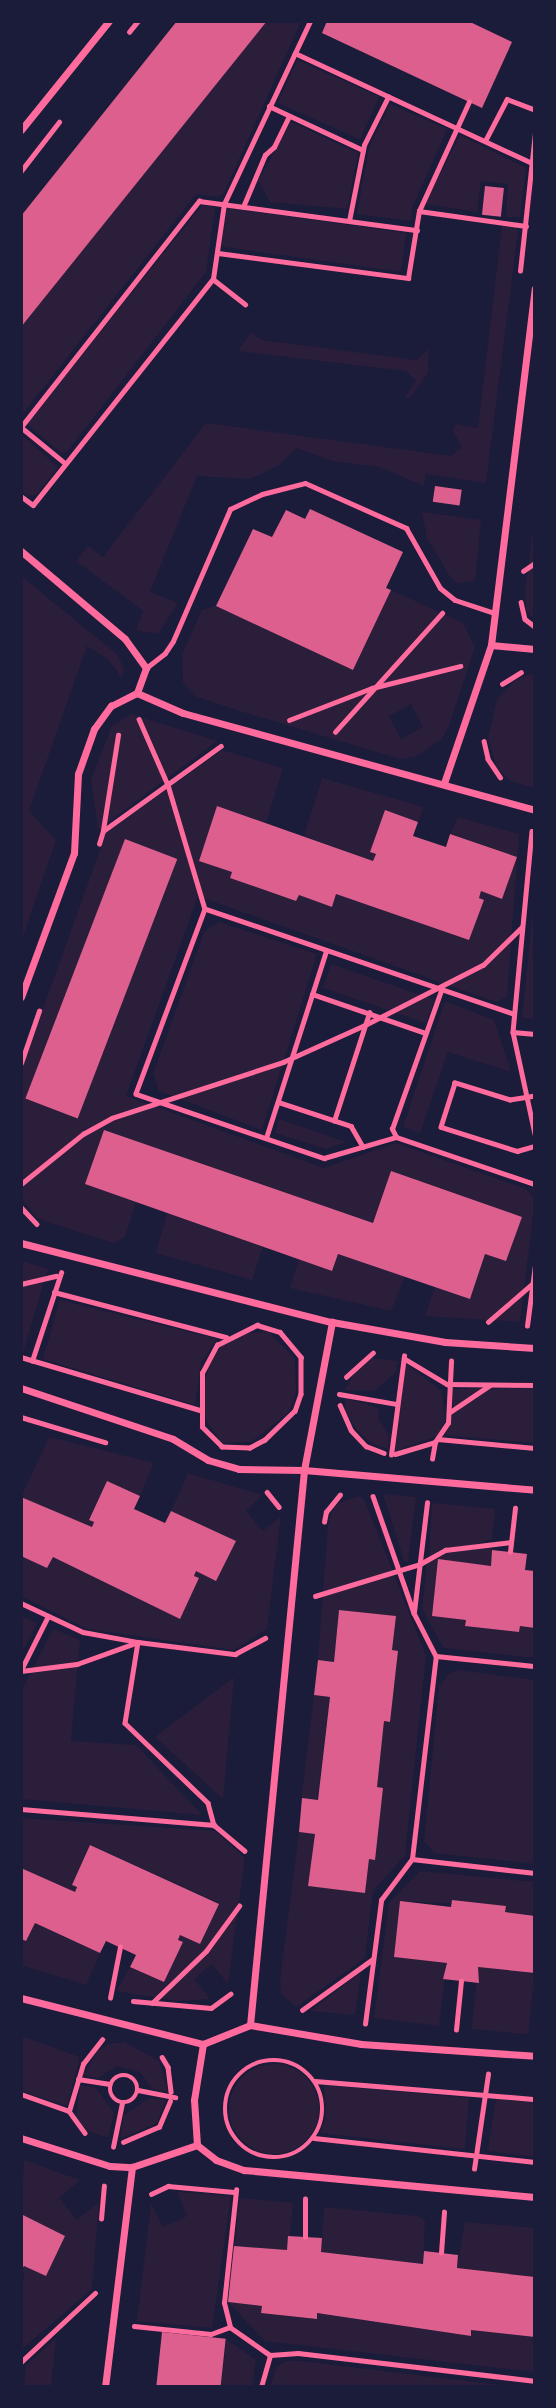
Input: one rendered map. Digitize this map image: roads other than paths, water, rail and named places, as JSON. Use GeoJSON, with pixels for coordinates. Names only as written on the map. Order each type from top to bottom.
{"type":"FeatureCollection","features":[{"type":"Feature","properties":{"kind":"street"},"geometry":{"type":"LineString","coordinates":[[21,130],[109,21]]}},
{"type":"Feature","properties":{"kind":"street"},"geometry":{"type":"LineString","coordinates":[[444,783],[491,645],[535,289]]}},
{"type":"Feature","properties":{"kind":"street"},"geometry":{"type":"LineString","coordinates":[[21,551],[125,639],[146,668],[137,693],[111,706],[94,729],[82,763],[74,853],[21,997]]}},
{"type":"Feature","properties":{"kind":"street"},"geometry":{"type":"LineString","coordinates":[[491,645],[535,649]]}},
{"type":"Feature","properties":{"kind":"street"},"geometry":{"type":"LineString","coordinates":[[137,693],[183,713],[535,810]]}},
{"type":"Feature","properties":{"kind":"street"},"geometry":{"type":"LineString","coordinates":[[21,1243],[332,1322],[454,1343],[535,1348]]}},
{"type":"Feature","properties":{"kind":"street"},"geometry":{"type":"LineString","coordinates":[[250,2025],[304,1470],[332,1322]]}},
{"type":"Feature","properties":{"kind":"street"},"geometry":{"type":"LineString","coordinates":[[22,1388],[173,1439],[208,1460],[239,1469],[304,1470],[535,1490]]}},
{"type":"Feature","properties":{"kind":"street"},"geometry":{"type":"LineString","coordinates":[[21,1998],[105,2021],[145,2026],[203,2044],[250,2025],[361,2044],[535,2056]]}},
{"type":"Feature","properties":{"kind":"street"},"geometry":{"type":"LineString","coordinates":[[203,2044],[194,2100],[197,2145],[216,2160],[244,2170],[535,2197]]}},
{"type":"Feature","properties":{"kind":"street"},"geometry":{"type":"LineString","coordinates":[[21,2138],[110,2166],[132,2166],[197,2145]]}},
{"type":"Feature","properties":{"kind":"street"},"geometry":{"type":"LineString","coordinates":[[105,2387],[132,2166]]}},
{"type":"Feature","properties":{"kind":"lane"},"geometry":{"type":"LineString","coordinates":[[146,668],[165,653],[173,640],[230,509],[262,494],[305,484],[406,528],[440,587],[454,600],[494,613]]}}]}
